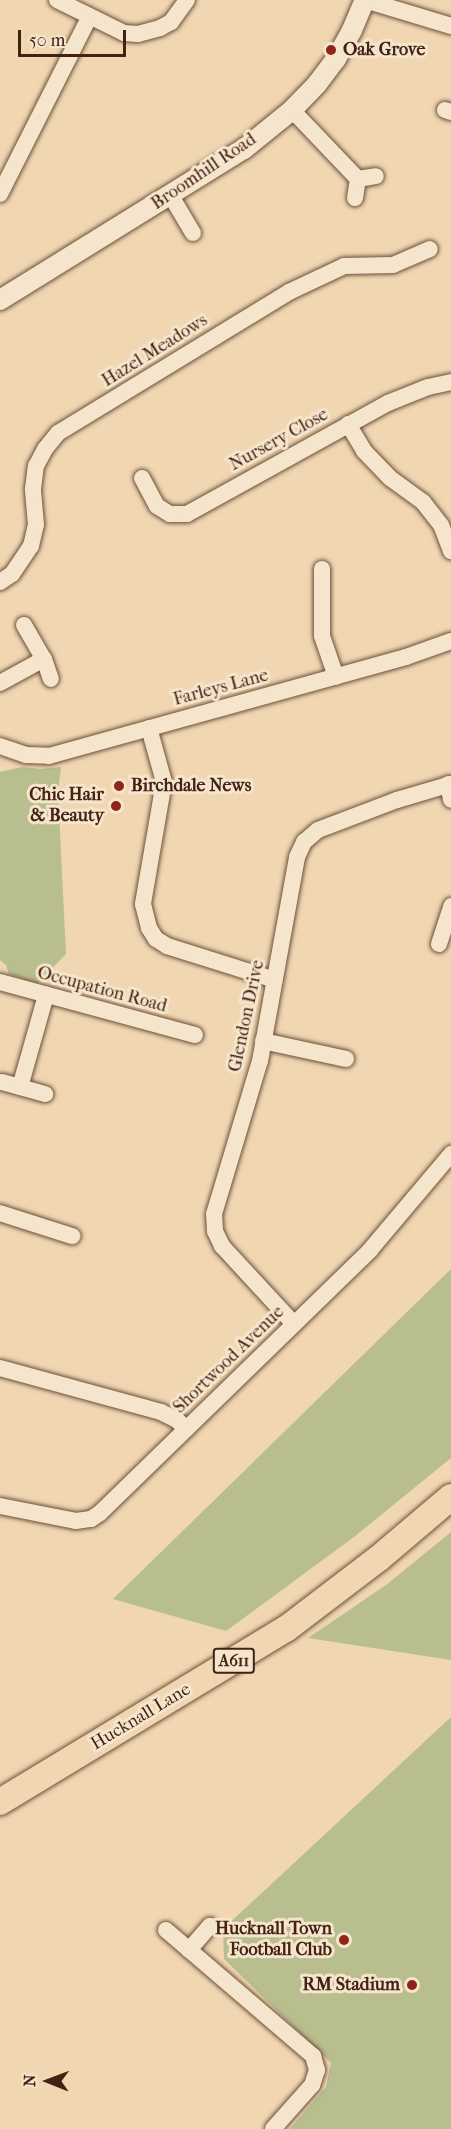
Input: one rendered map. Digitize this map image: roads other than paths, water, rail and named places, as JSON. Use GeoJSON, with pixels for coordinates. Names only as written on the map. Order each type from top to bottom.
{"type":"FeatureCollection","features":[{"type":"Feature","properties":{"kind":"main road","name":"Hucknall Lane"},"geometry":{"type":"LineString","coordinates":[[0,1802],[286,1629],[378,1559],[451,1497]]}},
{"type":"Feature","properties":{"kind":"street"},"geometry":{"type":"LineString","coordinates":[[57,0],[124,33],[149,32],[171,22],[187,0]]}},
{"type":"Feature","properties":{"kind":"street"},"geometry":{"type":"LineString","coordinates":[[365,0],[451,26]]}},
{"type":"Feature","properties":{"kind":"street","name":"Broomhill Road"},"geometry":{"type":"LineString","coordinates":[[0,300],[171,196],[244,148],[292,110],[317,84],[336,59],[365,0]]}},
{"type":"Feature","properties":{"kind":"street"},"geometry":{"type":"LineString","coordinates":[[0,194],[90,16]]}},
{"type":"Feature","properties":{"kind":"street"},"geometry":{"type":"LineString","coordinates":[[292,110],[358,179]]}},
{"type":"Feature","properties":{"kind":"street"},"geometry":{"type":"LineString","coordinates":[[358,179],[376,176]]}},
{"type":"Feature","properties":{"kind":"street"},"geometry":{"type":"LineString","coordinates":[[355,198],[358,179]]}},
{"type":"Feature","properties":{"kind":"street"},"geometry":{"type":"LineString","coordinates":[[171,196],[193,233]]}},
{"type":"Feature","properties":{"kind":"street","name":"Hazel Meadows"},"geometry":{"type":"LineString","coordinates":[[0,582],[12,574],[31,546],[36,525],[33,489],[36,466],[45,449],[58,433],[289,292],[344,266],[393,264],[430,249]]}},
{"type":"Feature","properties":{"kind":"street","name":"Nursery Close"},"geometry":{"type":"LineString","coordinates":[[142,478],[158,506],[170,514],[187,514],[388,402],[428,387],[451,382]]}},
{"type":"Feature","properties":{"kind":"street"},"geometry":{"type":"LineString","coordinates":[[348,424],[364,451],[390,478],[423,502],[441,525],[451,551]]}},
{"type":"Feature","properties":{"kind":"street"},"geometry":{"type":"LineString","coordinates":[[322,569],[322,636],[336,677]]}},
{"type":"Feature","properties":{"kind":"street"},"geometry":{"type":"LineString","coordinates":[[24,625],[44,659],[51,679]]}},
{"type":"Feature","properties":{"kind":"street","name":"Farleys Lane"},"geometry":{"type":"LineString","coordinates":[[0,746],[26,755],[49,756],[406,657],[451,641]]}},
{"type":"Feature","properties":{"kind":"street"},"geometry":{"type":"LineString","coordinates":[[0,683],[44,659]]}},
{"type":"Feature","properties":{"kind":"street"},"geometry":{"type":"LineString","coordinates":[[148,728],[164,782],[143,904],[149,928],[156,939],[167,946],[275,980]]}},
{"type":"Feature","properties":{"kind":"street","name":"Glendon Drive"},"geometry":{"type":"LineString","coordinates":[[294,1324],[222,1246],[214,1231],[214,1214],[263,1041],[297,857],[304,842],[318,830],[397,800],[450,789]]}},
{"type":"Feature","properties":{"kind":"street"},"geometry":{"type":"LineString","coordinates":[[439,944],[451,906]]}},
{"type":"Feature","properties":{"kind":"street","name":"Occupation Road"},"geometry":{"type":"LineString","coordinates":[[0,982],[195,1035]]}},
{"type":"Feature","properties":{"kind":"street"},"geometry":{"type":"LineString","coordinates":[[20,1087],[46,995]]}},
{"type":"Feature","properties":{"kind":"street"},"geometry":{"type":"LineString","coordinates":[[263,1041],[346,1059]]}},
{"type":"Feature","properties":{"kind":"street"},"geometry":{"type":"LineString","coordinates":[[2,1082],[45,1094]]}},
{"type":"Feature","properties":{"kind":"street","name":"Shortwood Avenue"},"geometry":{"type":"LineString","coordinates":[[0,1506],[76,1521],[91,1519],[370,1250],[451,1154]]}},
{"type":"Feature","properties":{"kind":"street"},"geometry":{"type":"LineString","coordinates":[[0,1214],[72,1236]]}},
{"type":"Feature","properties":{"kind":"street"},"geometry":{"type":"LineString","coordinates":[[0,1368],[161,1412],[177,1420],[186,1429]]}},
{"type":"Feature","properties":{"kind":"street"},"geometry":{"type":"LineString","coordinates":[[189,1950],[210,1926]]}},
{"type":"Feature","properties":{"kind":"street"},"geometry":{"type":"LineString","coordinates":[[166,1930],[314,2056],[317,2070],[312,2085],[273,2129]]}},
{"type":"Feature","properties":{"kind":"place","name":"Oak Grove"},"geometry":{"type":"Point","coordinates":[331,50]}},
{"type":"Feature","properties":{"kind":"place","name":"Birchdale News"},"geometry":{"type":"Point","coordinates":[119,786]}},
{"type":"Feature","properties":{"kind":"place","name":"Chic Hair & Beauty"},"geometry":{"type":"Point","coordinates":[116,806]}},
{"type":"Feature","properties":{"kind":"place","name":"Hucknall Town Football Club"},"geometry":{"type":"Point","coordinates":[344,1940]}},
{"type":"Feature","properties":{"kind":"place","name":"RM Stadium"},"geometry":{"type":"Point","coordinates":[412,1985]}}]}
